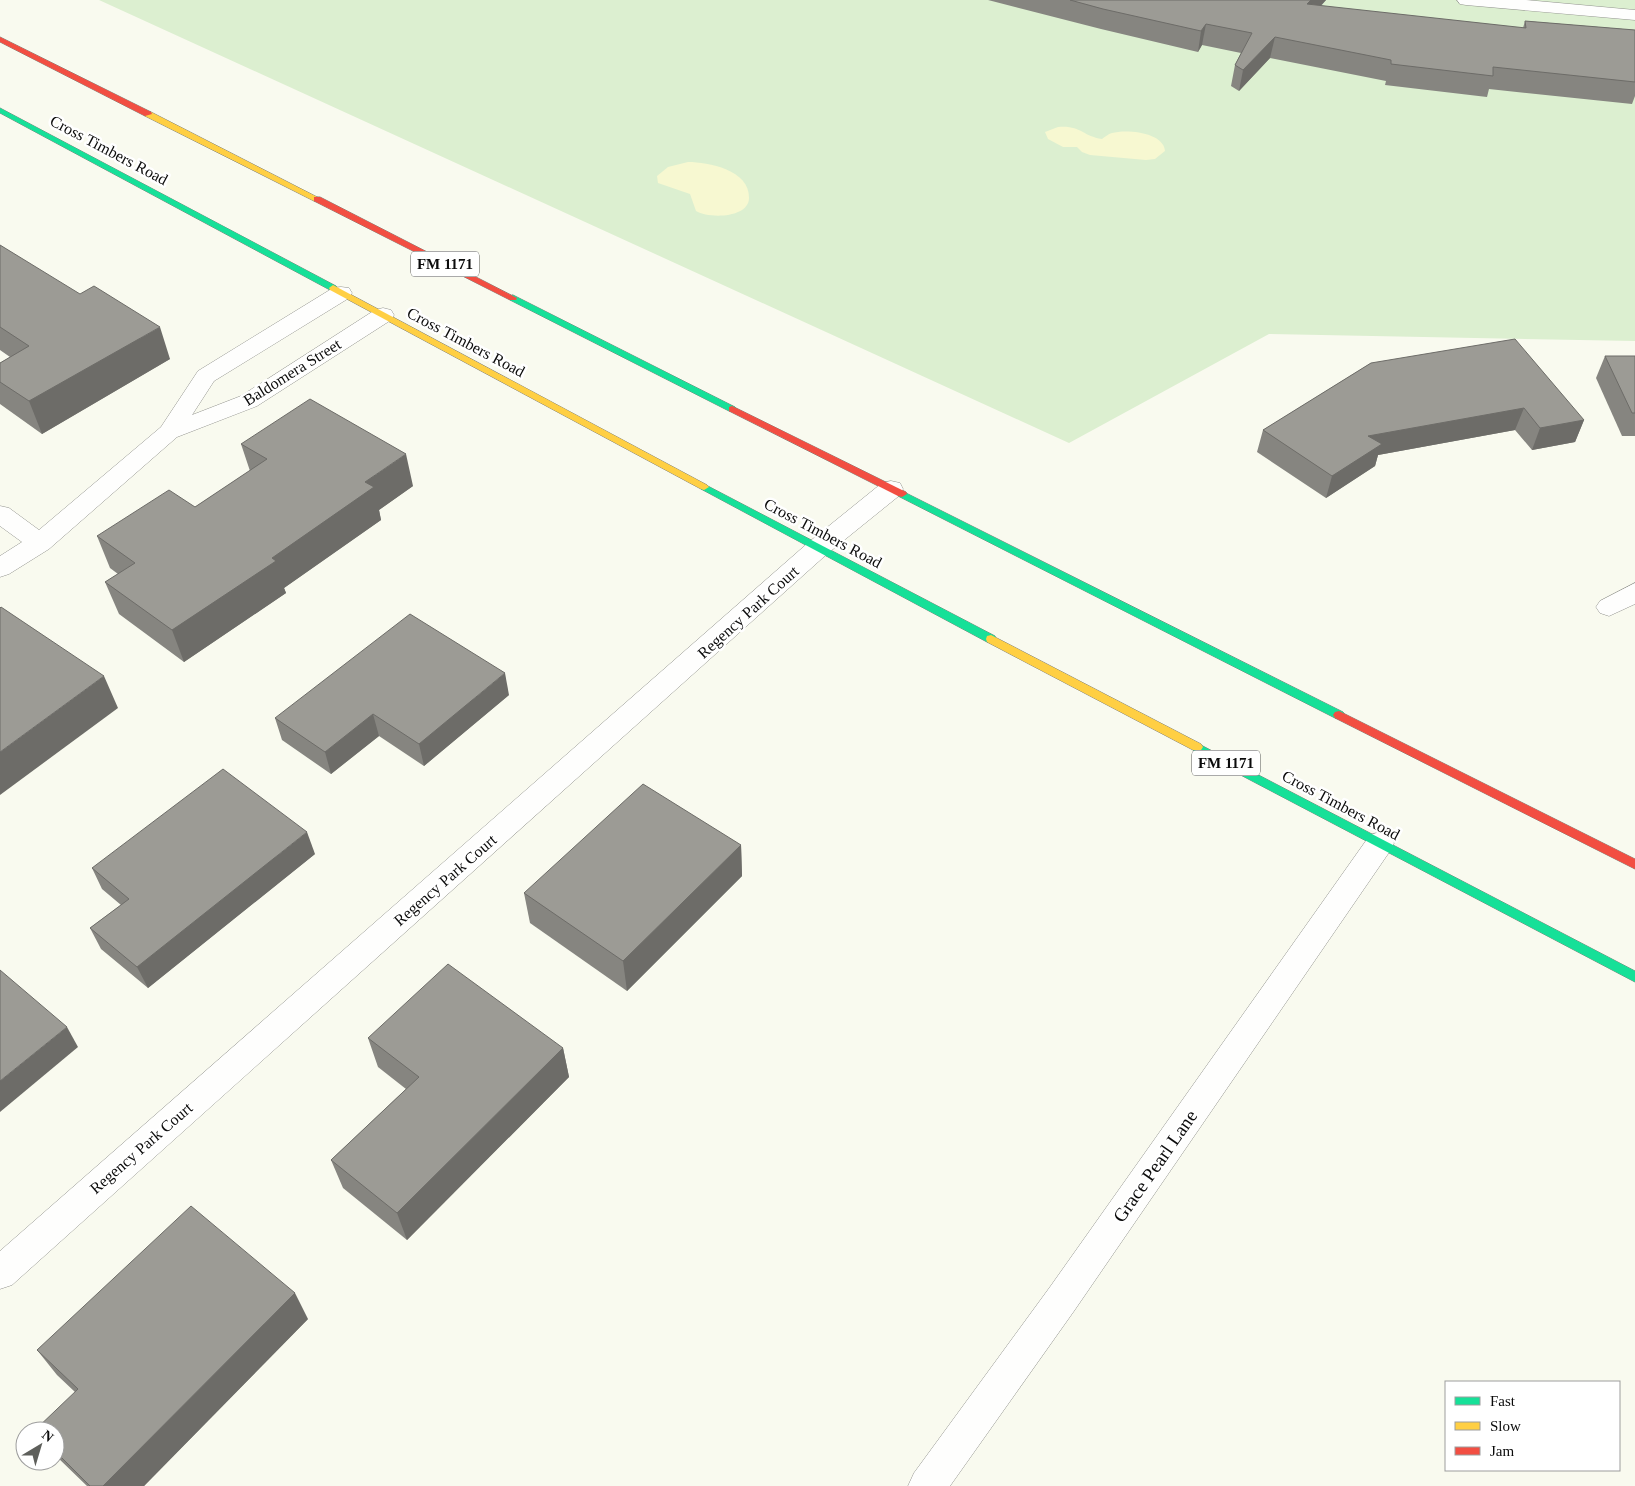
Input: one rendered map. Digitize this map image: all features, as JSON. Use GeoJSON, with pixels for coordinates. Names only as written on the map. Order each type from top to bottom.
{"type":"FeatureCollection","features":[{"type":"Feature","properties":{"kind":"main road","name":"FM 1171"},"geometry":{"type":"LineString","coordinates":[[0,39],[1635,864]]}},
{"type":"Feature","properties":{"kind":"main road","name":"Cross Timbers Road"},"geometry":{"type":"LineString","coordinates":[[0,110],[818,548],[1635,977]]}},
{"type":"Feature","properties":{"kind":"street"},"geometry":{"type":"LineString","coordinates":[[1466,0],[1635,16]]}},
{"type":"Feature","properties":{"kind":"street","name":"Baldomera Street"},"geometry":{"type":"LineString","coordinates":[[0,568],[40,543],[169,432],[206,376],[342,293]]}},
{"type":"Feature","properties":{"kind":"street","name":"Baldomera Street"},"geometry":{"type":"LineString","coordinates":[[169,432],[249,401],[383,315]]}},
{"type":"Feature","properties":{"kind":"street","name":"Regency Park Court"},"geometry":{"type":"LineString","coordinates":[[0,1272],[818,548],[891,488]]}},
{"type":"Feature","properties":{"kind":"street"},"geometry":{"type":"LineString","coordinates":[[0,514],[40,543]]}},
{"type":"Feature","properties":{"kind":"street"},"geometry":{"type":"LineString","coordinates":[[1609,607],[1635,592]]}},
{"type":"Feature","properties":{"kind":"street","name":"Grace Pearl Lane"},"geometry":{"type":"LineString","coordinates":[[927,1486],[1068,1291],[1380,843]]}},
{"type":"Feature","properties":{"kind":"shaded area"},"geometry":{"type":"Polygon","coordinates":[[[99,0],[1635,0],[1635,341],[1269,334],[1069,443],[99,0]]]}},
{"type":"Feature","properties":{"kind":"sand"},"geometry":{"type":"Polygon","coordinates":[[[1058,127],[1077,129],[1095,138],[1102,139],[1111,133],[1126,131],[1143,133],[1158,140],[1163,145],[1165,151],[1155,159],[1146,160],[1090,155],[1082,152],[1077,147],[1063,147],[1048,139],[1045,132],[1058,127]]]}},
{"type":"Feature","properties":{"kind":"sand"},"geometry":{"type":"Polygon","coordinates":[[[688,162],[716,166],[735,174],[743,181],[747,188],[749,198],[747,205],[743,210],[727,215],[702,214],[696,211],[690,194],[658,183],[657,176],[668,167],[688,162]]]}},
{"type":"Feature","properties":{"kind":"building"},"geometry":{"type":"Polygon","coordinates":[[[1070,0],[1311,0],[1307,4],[1526,28],[1525,21],[1635,30],[1635,82],[1493,67],[1493,76],[1391,64],[1391,60],[1275,37],[1243,70],[1235,65],[1252,33],[1206,24],[1201,31],[1070,0]]]}},
{"type":"Feature","properties":{"kind":"building"},"geometry":{"type":"Polygon","coordinates":[[[0,245],[80,294],[94,286],[160,327],[29,401],[0,382],[0,363],[29,346],[0,327],[0,245]]]}},
{"type":"Feature","properties":{"kind":"building"},"geometry":{"type":"Polygon","coordinates":[[[1515,339],[1584,420],[1540,428],[1524,408],[1368,436],[1382,444],[1332,476],[1263,430],[1371,363],[1515,339]]]}},
{"type":"Feature","properties":{"kind":"building"},"geometry":{"type":"Polygon","coordinates":[[[1605,356],[1635,356],[1635,413],[1632,413],[1605,356]]]}},
{"type":"Feature","properties":{"kind":"building"},"geometry":{"type":"Polygon","coordinates":[[[310,399],[406,454],[365,482],[374,487],[272,558],[276,561],[172,630],[105,582],[135,563],[97,536],[169,490],[195,507],[267,459],[241,444],[310,399]]]}},
{"type":"Feature","properties":{"kind":"building"},"geometry":{"type":"Polygon","coordinates":[[[0,608],[104,676],[0,752],[0,608]]]}},
{"type":"Feature","properties":{"kind":"building"},"geometry":{"type":"Polygon","coordinates":[[[410,614],[505,673],[419,744],[373,714],[325,752],[275,718],[410,614]]]}},
{"type":"Feature","properties":{"kind":"building"},"geometry":{"type":"Polygon","coordinates":[[[223,769],[307,832],[137,967],[90,928],[129,899],[92,868],[223,769]]]}},
{"type":"Feature","properties":{"kind":"building"},"geometry":{"type":"Polygon","coordinates":[[[643,784],[741,845],[623,961],[524,893],[643,784]]]}},
{"type":"Feature","properties":{"kind":"building"},"geometry":{"type":"Polygon","coordinates":[[[448,964],[563,1048],[397,1213],[331,1160],[419,1077],[368,1038],[448,964]]]}},
{"type":"Feature","properties":{"kind":"building"},"geometry":{"type":"Polygon","coordinates":[[[0,970],[67,1027],[0,1081],[0,970]]]}},
{"type":"Feature","properties":{"kind":"building"},"geometry":{"type":"Polygon","coordinates":[[[191,1206],[295,1293],[103,1486],[90,1486],[65,1461],[65,1421],[44,1421],[78,1389],[37,1350],[191,1206]]]}},
{"type":"Feature","properties":{"kind":"traffic: fast"},"geometry":{"type":"LineString","coordinates":[[0,110],[333,288]]}},
{"type":"Feature","properties":{"kind":"traffic: fast"},"geometry":{"type":"LineString","coordinates":[[513,298],[732,409]]}},
{"type":"Feature","properties":{"kind":"traffic: fast"},"geometry":{"type":"LineString","coordinates":[[704,487],[991,639]]}},
{"type":"Feature","properties":{"kind":"traffic: fast"},"geometry":{"type":"LineString","coordinates":[[902,494],[1339,715]]}},
{"type":"Feature","properties":{"kind":"traffic: fast"},"geometry":{"type":"LineString","coordinates":[[1197,747],[1635,977]]}},
{"type":"Feature","properties":{"kind":"traffic: slow"},"geometry":{"type":"LineString","coordinates":[[148,114],[317,199]]}},
{"type":"Feature","properties":{"kind":"traffic: slow"},"geometry":{"type":"LineString","coordinates":[[333,288],[704,487]]}},
{"type":"Feature","properties":{"kind":"traffic: slow"},"geometry":{"type":"LineString","coordinates":[[991,639],[1197,747]]}},
{"type":"Feature","properties":{"kind":"traffic: jam"},"geometry":{"type":"LineString","coordinates":[[0,39],[148,114]]}},
{"type":"Feature","properties":{"kind":"traffic: jam"},"geometry":{"type":"LineString","coordinates":[[317,199],[513,298]]}},
{"type":"Feature","properties":{"kind":"traffic: jam"},"geometry":{"type":"LineString","coordinates":[[732,409],[902,494]]}},
{"type":"Feature","properties":{"kind":"traffic: jam"},"geometry":{"type":"LineString","coordinates":[[1339,715],[1635,864]]}}]}
